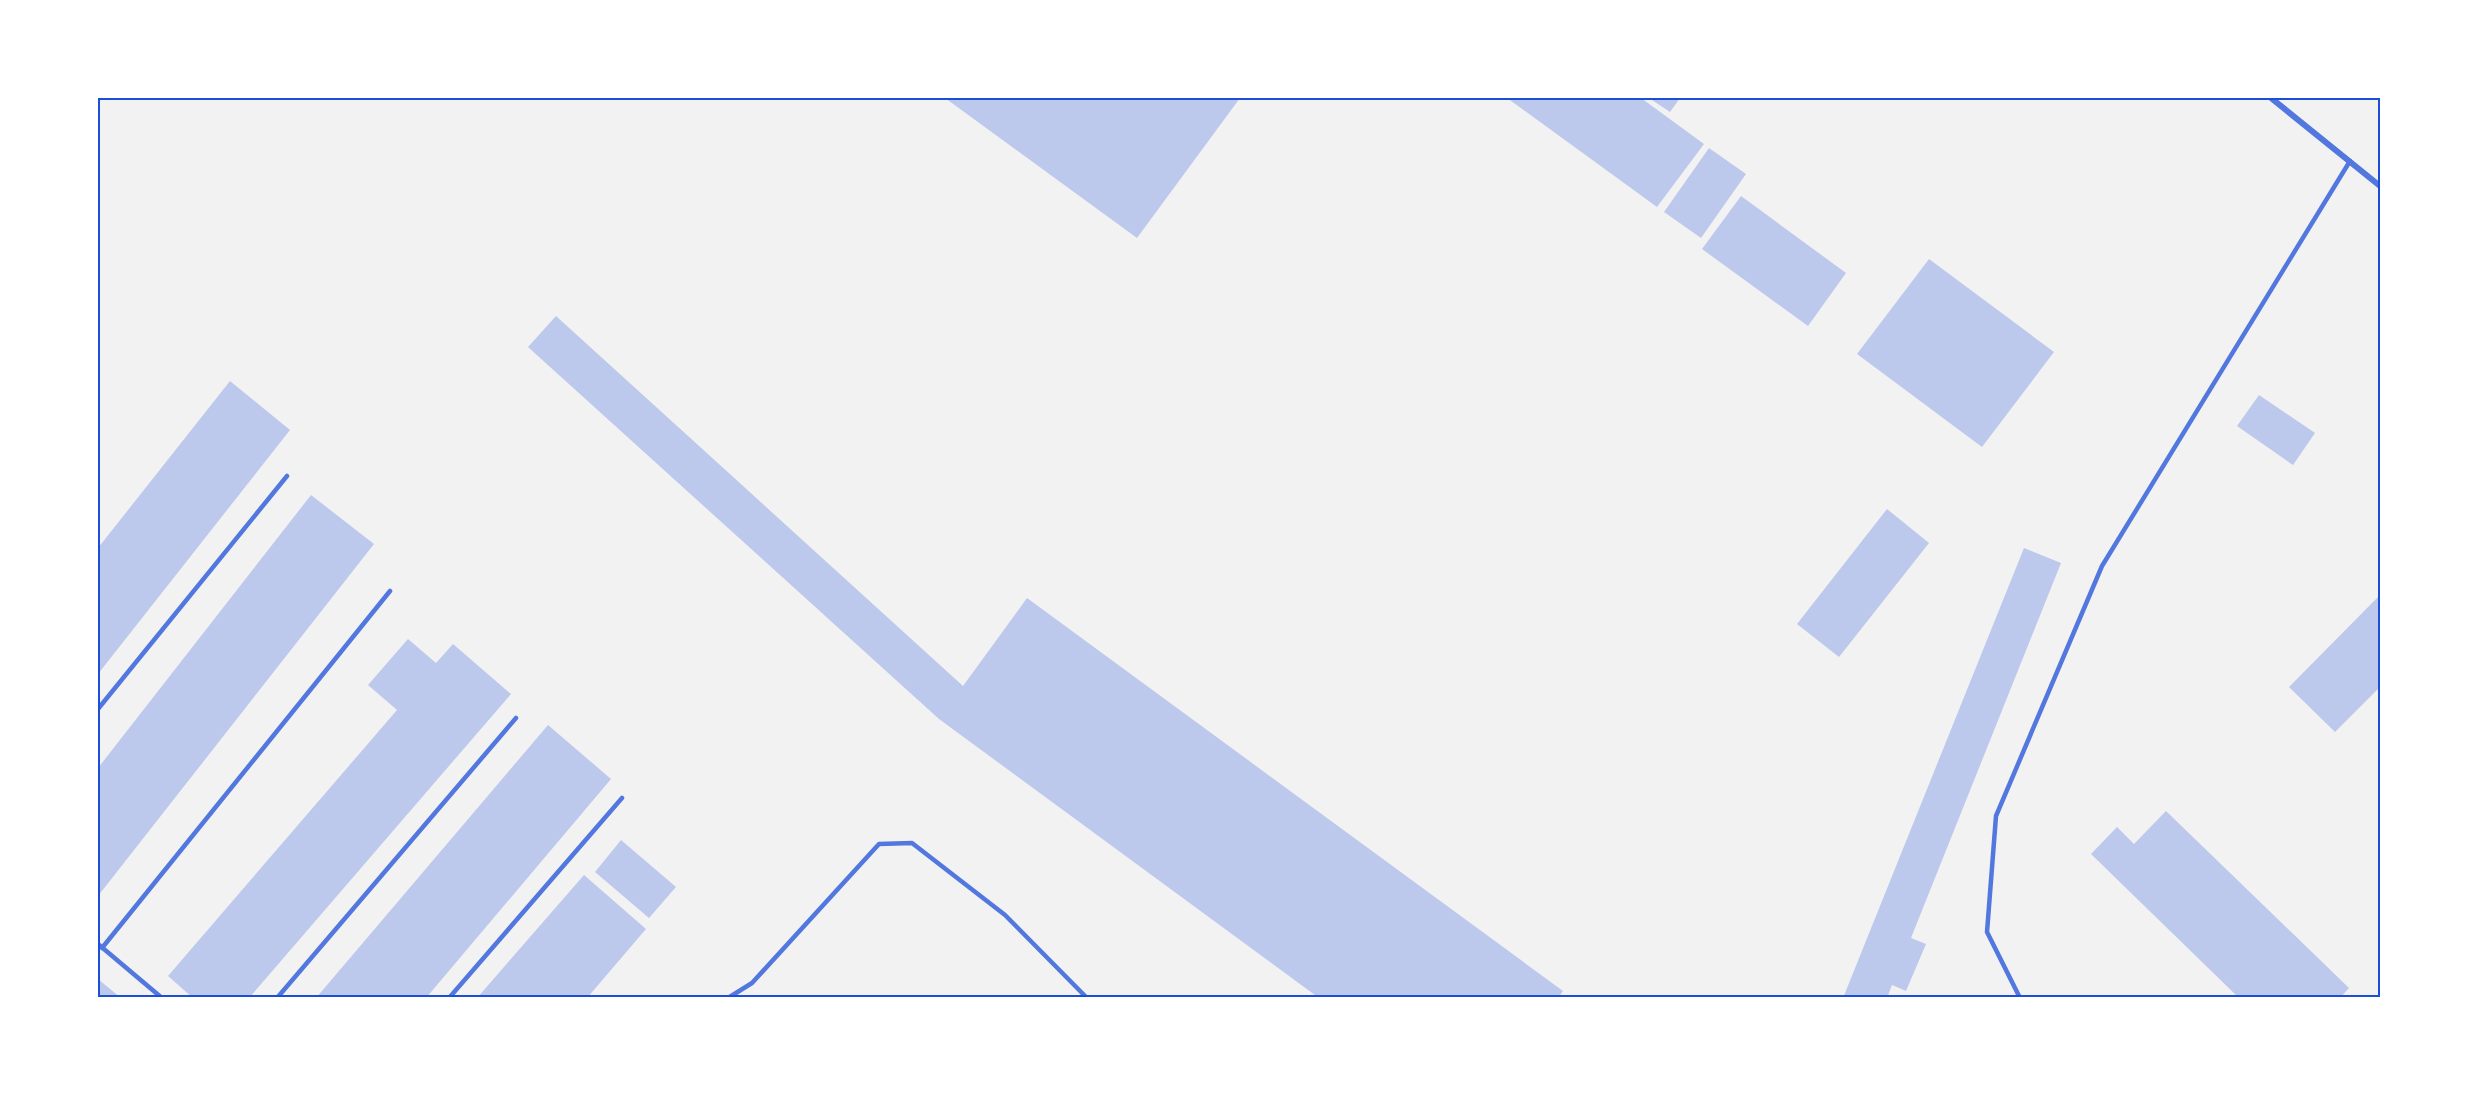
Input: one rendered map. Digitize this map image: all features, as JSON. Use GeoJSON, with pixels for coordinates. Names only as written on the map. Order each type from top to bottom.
{"type":"FeatureCollection","features":[{"type":"Feature","properties":{"kind":"street"},"geometry":{"type":"LineString","coordinates":[[2271,98],[2380,186]]}},
{"type":"Feature","properties":{"kind":"lane"},"geometry":{"type":"LineString","coordinates":[[2020,998],[1987,932],[1996,816],[2102,566],[2350,161]]}},
{"type":"Feature","properties":{"kind":"lane"},"geometry":{"type":"LineString","coordinates":[[98,709],[287,476]]}},
{"type":"Feature","properties":{"kind":"lane"},"geometry":{"type":"LineString","coordinates":[[162,998],[100,946],[390,591]]}},
{"type":"Feature","properties":{"kind":"lane"},"geometry":{"type":"LineString","coordinates":[[277,998],[516,718]]}},
{"type":"Feature","properties":{"kind":"lane"},"geometry":{"type":"LineString","coordinates":[[449,998],[622,798]]}},
{"type":"Feature","properties":{"kind":"lane"},"geometry":{"type":"LineString","coordinates":[[728,998],[752,983],[879,844],[912,843],[1005,915],[1087,998]]}},
{"type":"Feature","properties":{"kind":"building"},"geometry":{"type":"Polygon","coordinates":[[[945,98],[1240,98],[1137,238],[945,98]]]}},
{"type":"Feature","properties":{"kind":"building"},"geometry":{"type":"Polygon","coordinates":[[[1507,98],[1641,98],[1704,144],[1657,207],[1507,98]]]}},
{"type":"Feature","properties":{"kind":"building"},"geometry":{"type":"Polygon","coordinates":[[[1649,98],[1680,98],[1670,112],[1649,98]]]}},
{"type":"Feature","properties":{"kind":"building"},"geometry":{"type":"Polygon","coordinates":[[[1709,148],[1746,174],[1701,238],[1664,212],[1709,148]]]}},
{"type":"Feature","properties":{"kind":"building"},"geometry":{"type":"Polygon","coordinates":[[[1741,196],[1846,273],[1808,326],[1702,249],[1741,196]]]}},
{"type":"Feature","properties":{"kind":"building"},"geometry":{"type":"Polygon","coordinates":[[[1929,259],[2054,352],[1982,447],[1857,354],[1929,259]]]}},
{"type":"Feature","properties":{"kind":"building"},"geometry":{"type":"Polygon","coordinates":[[[556,316],[963,686],[1027,598],[1563,991],[1558,998],[1319,998],[939,719],[528,347],[556,316]]]}},
{"type":"Feature","properties":{"kind":"building"},"geometry":{"type":"Polygon","coordinates":[[[230,381],[290,430],[98,674],[98,548],[230,381]]]}},
{"type":"Feature","properties":{"kind":"building"},"geometry":{"type":"Polygon","coordinates":[[[2259,395],[2315,433],[2293,465],[2237,426],[2259,395]]]}},
{"type":"Feature","properties":{"kind":"building"},"geometry":{"type":"Polygon","coordinates":[[[311,495],[374,544],[98,896],[98,768],[311,495]]]}},
{"type":"Feature","properties":{"kind":"building"},"geometry":{"type":"Polygon","coordinates":[[[1887,509],[1929,543],[1839,657],[1797,624],[1887,509]]]}},
{"type":"Feature","properties":{"kind":"building"},"geometry":{"type":"Polygon","coordinates":[[[2024,548],[2061,563],[1911,938],[1926,944],[1906,991],[1892,985],[1887,998],[1843,998],[2024,548]]]}},
{"type":"Feature","properties":{"kind":"building"},"geometry":{"type":"Polygon","coordinates":[[[2380,595],[2380,687],[2335,732],[2289,687],[2380,595]]]}},
{"type":"Feature","properties":{"kind":"building"},"geometry":{"type":"Polygon","coordinates":[[[408,639],[436,663],[453,644],[511,694],[249,998],[193,998],[168,976],[397,710],[368,685],[408,639]]]}},
{"type":"Feature","properties":{"kind":"building"},"geometry":{"type":"Polygon","coordinates":[[[548,725],[611,779],[426,998],[316,998],[548,725]]]}},
{"type":"Feature","properties":{"kind":"building"},"geometry":{"type":"Polygon","coordinates":[[[2166,811],[2349,988],[2340,998],[2239,998],[2091,854],[2117,827],[2134,844],[2166,811]]]}},
{"type":"Feature","properties":{"kind":"building"},"geometry":{"type":"Polygon","coordinates":[[[621,840],[676,887],[649,918],[595,872],[621,840]]]}},
{"type":"Feature","properties":{"kind":"building"},"geometry":{"type":"Polygon","coordinates":[[[584,875],[646,929],[587,998],[477,998],[584,875]]]}},
{"type":"Feature","properties":{"kind":"building"},"geometry":{"type":"Polygon","coordinates":[[[98,979],[121,998],[98,998],[98,979]]]}}]}
